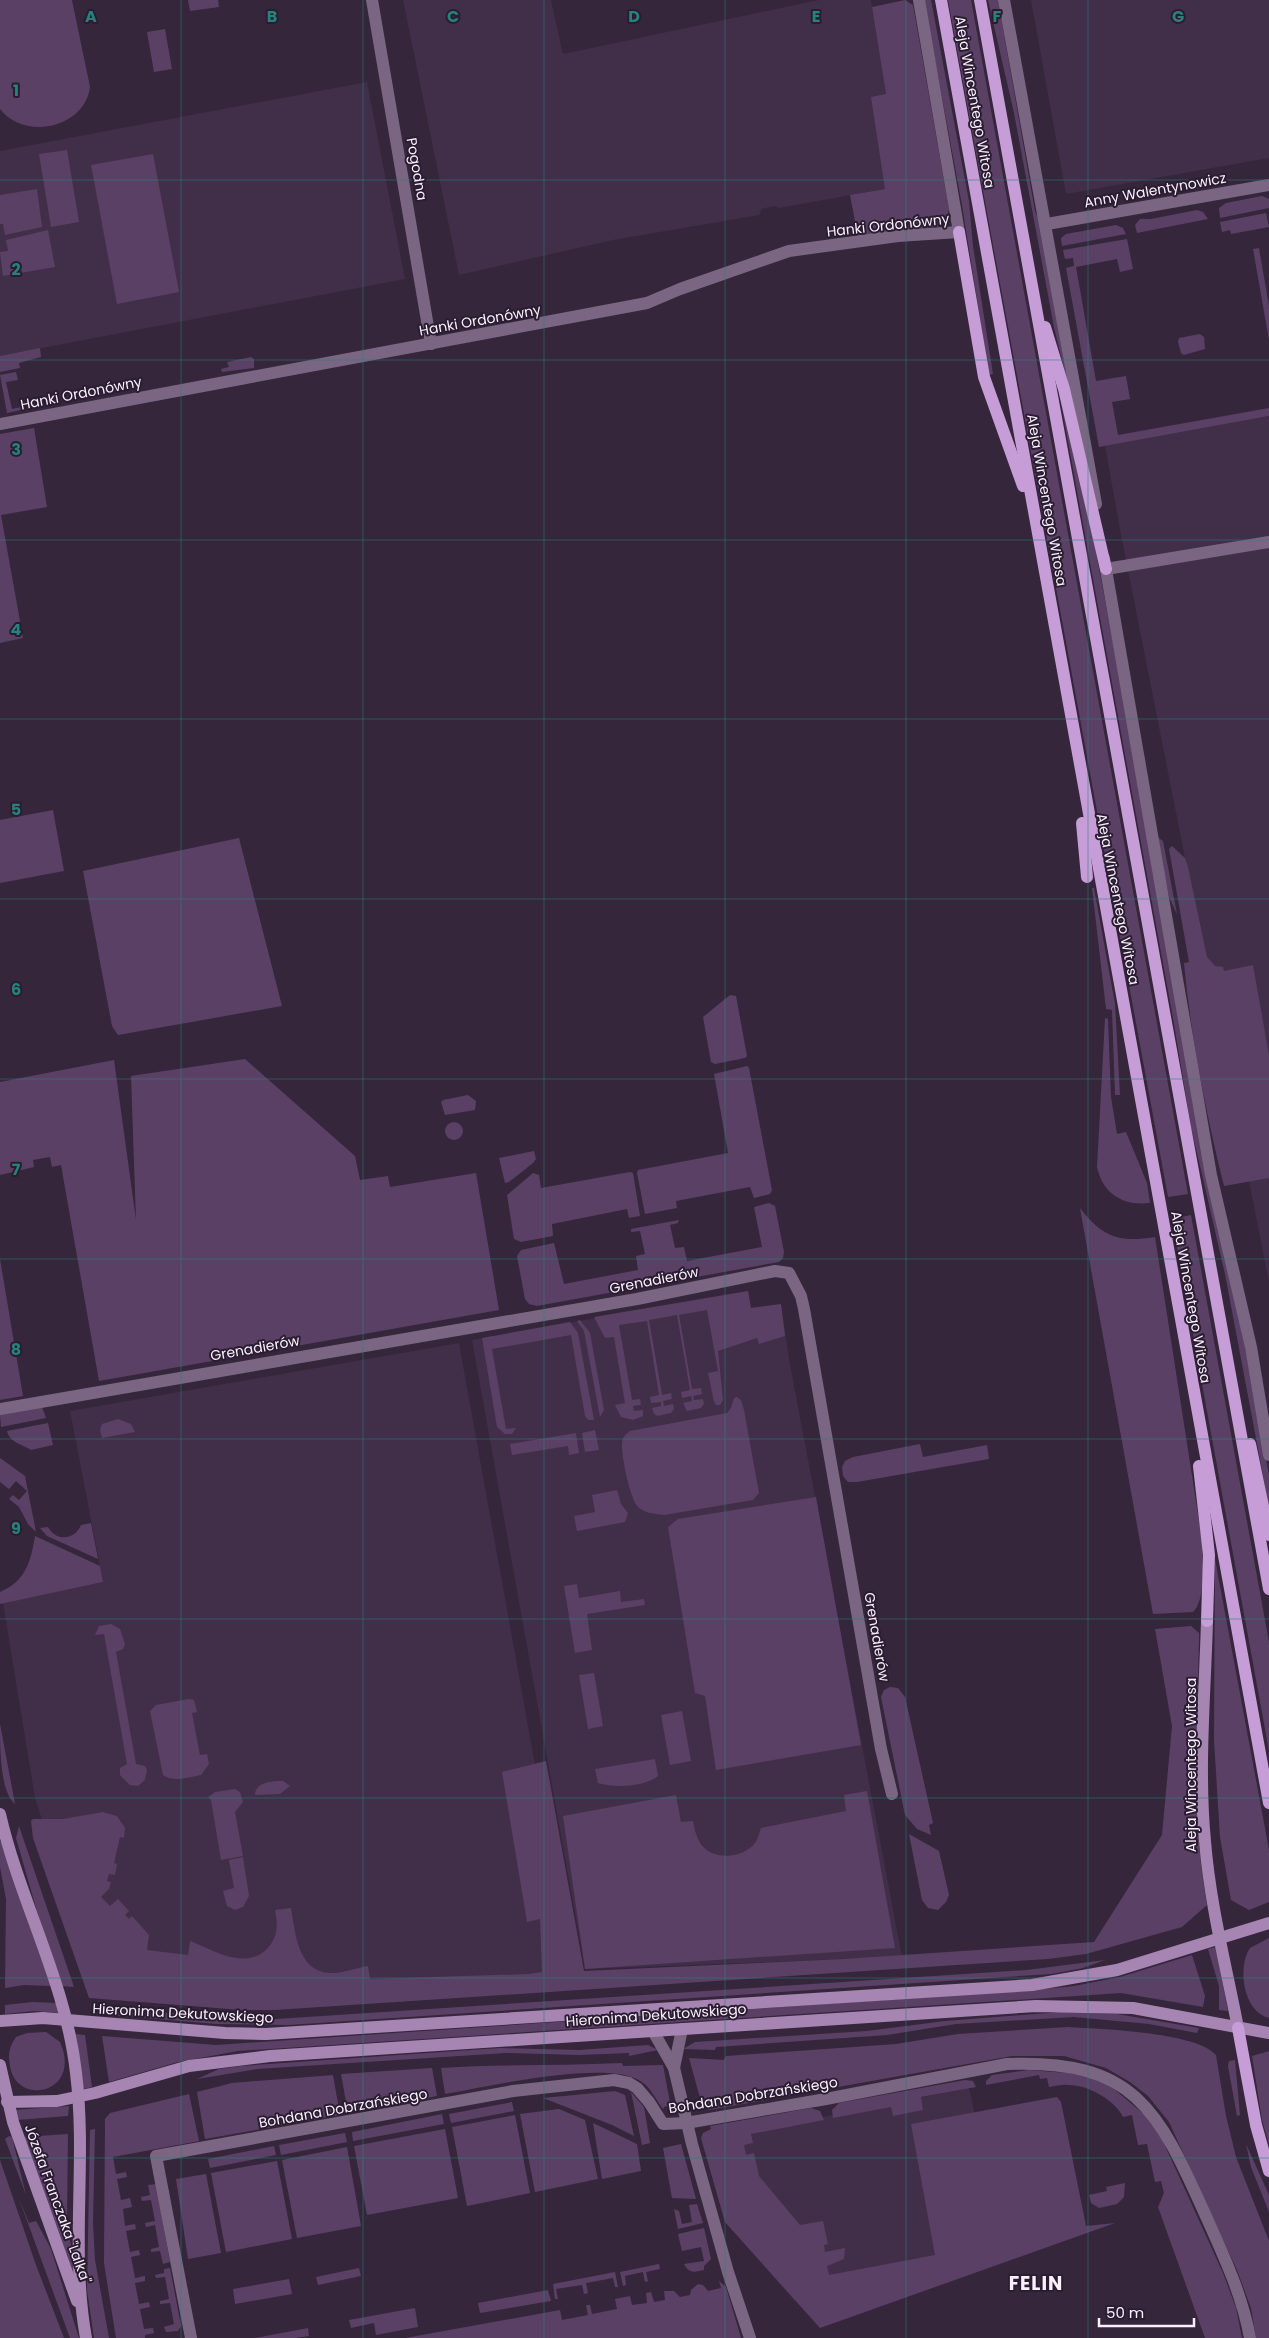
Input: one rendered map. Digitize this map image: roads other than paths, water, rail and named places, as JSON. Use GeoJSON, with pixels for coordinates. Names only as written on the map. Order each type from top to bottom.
{"type":"FeatureCollection","features":[{"type":"Feature","properties":{"kind":"main road","name":"Aleja Wincentego Witosa"},"geometry":{"type":"LineString","coordinates":[[941,0],[1269,1803]]}},
{"type":"Feature","properties":{"kind":"main road","name":"Aleja Wincentego Witosa"},"geometry":{"type":"LineString","coordinates":[[980,0],[1269,1589]]}},
{"type":"Feature","properties":{"kind":"main road"},"geometry":{"type":"LineString","coordinates":[[959,232],[985,382],[1034,512]]}},
{"type":"Feature","properties":{"kind":"main road"},"geometry":{"type":"LineString","coordinates":[[1033,292],[1056,357],[1106,568]]}},
{"type":"Feature","properties":{"kind":"main road"},"geometry":{"type":"LineString","coordinates":[[1078,761],[1087,877]]}},
{"type":"Feature","properties":{"kind":"main road"},"geometry":{"type":"LineString","coordinates":[[1190,1376],[1209,1555],[1207,1621]]}},
{"type":"Feature","properties":{"kind":"main road"},"geometry":{"type":"LineString","coordinates":[[1230,1377],[1256,1467],[1269,1535]]}},
{"type":"Feature","properties":{"kind":"main road"},"geometry":{"type":"LineString","coordinates":[[1238,2028],[1256,2125],[1269,2171]]}},
{"type":"Feature","properties":{"kind":"street","name":"Pogodna"},"geometry":{"type":"LineString","coordinates":[[372,0],[431,344]]}},
{"type":"Feature","properties":{"kind":"street"},"geometry":{"type":"LineString","coordinates":[[918,0],[959,232]]}},
{"type":"Feature","properties":{"kind":"street"},"geometry":{"type":"LineString","coordinates":[[1004,0],[1040,201],[1047,224],[1212,1174],[1251,1348],[1269,1456]]}},
{"type":"Feature","properties":{"kind":"street","name":"Anny Walentynowicz"},"geometry":{"type":"LineString","coordinates":[[1047,224],[1269,185]]}},
{"type":"Feature","properties":{"kind":"street","name":"Hanki Ordonówny"},"geometry":{"type":"LineString","coordinates":[[0,424],[647,303],[680,288],[789,251],[898,236],[959,232]]}},
{"type":"Feature","properties":{"kind":"street"},"geometry":{"type":"LineString","coordinates":[[1106,568],[1269,542]]}},
{"type":"Feature","properties":{"kind":"street","name":"Grenadierów"},"geometry":{"type":"LineString","coordinates":[[0,1408],[637,1299],[775,1271],[789,1273],[801,1296],[804,1309],[881,1749],[892,1794]]}},
{"type":"Feature","properties":{"kind":"street","name":"Aleja Wincentego Witosa"},"geometry":{"type":"LineString","coordinates":[[1207,1621],[1204,1832],[1220,1938],[1238,2028]]}},
{"type":"Feature","properties":{"kind":"street","name":"Józefa Franczaka \"Lalka\""},"geometry":{"type":"LineString","coordinates":[[0,1814],[66,2020],[74,2054],[78,2097],[78,2260],[82,2315],[86,2338]]}},
{"type":"Feature","properties":{"kind":"street","name":"Hieronima Dekutowskiego"},"geometry":{"type":"LineString","coordinates":[[0,2021],[20,2019],[66,2020],[225,2033],[266,2034],[1032,1985],[1117,1970],[1269,1922]]}},
{"type":"Feature","properties":{"kind":"street","name":"Hieronima Dekutowskiego"},"geometry":{"type":"LineString","coordinates":[[7,2102],[44,2102],[78,2097],[189,2066],[225,2061],[682,2028],[1058,2005],[1133,2008],[1269,2033]]}},
{"type":"Feature","properties":{"kind":"street"},"geometry":{"type":"LineString","coordinates":[[674,2068],[682,2028]]}},
{"type":"Feature","properties":{"kind":"street"},"geometry":{"type":"LineString","coordinates":[[653,2031],[674,2068],[686,2122],[728,2272],[750,2338]]}},
{"type":"Feature","properties":{"kind":"street","name":"Bohdana Dobrzańskiego"},"geometry":{"type":"LineString","coordinates":[[191,2338],[156,2156],[513,2091],[614,2080],[629,2083],[637,2088],[649,2102],[663,2124],[686,2122],[826,2099],[1007,2064],[1035,2063],[1081,2069],[1098,2075],[1126,2088],[1147,2108],[1176,2149],[1227,2264],[1240,2300],[1250,2338]]}},
{"type":"Feature","properties":{"kind":"street","name":"Józefa Franczaka \"Lalka\""},"geometry":{"type":"LineString","coordinates":[[0,2065],[7,2102],[82,2315]]}},
{"type":"Feature","properties":{"kind":"district","name":"FELIN"},"geometry":{"type":"Point","coordinates":[1036,2283]}}]}
